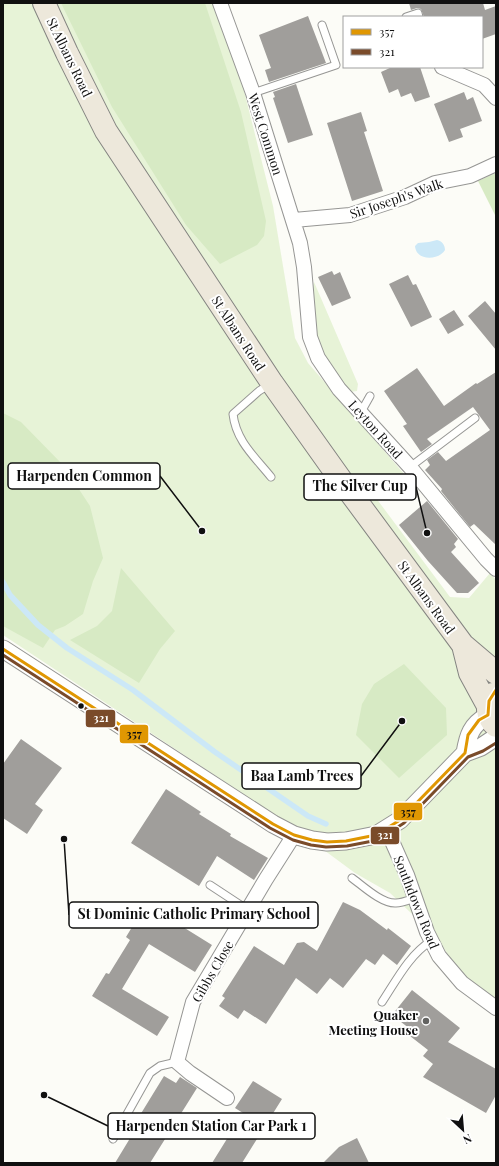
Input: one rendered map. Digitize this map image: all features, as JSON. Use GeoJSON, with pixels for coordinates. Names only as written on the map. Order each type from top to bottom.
{"type":"FeatureCollection","features":[{"type":"Feature","properties":{"kind":"main road","name":"St Albans Road"},"geometry":{"type":"LineString","coordinates":[[44,3],[106,131],[272,383],[341,480],[463,645],[496,672]]}},
{"type":"Feature","properties":{"kind":"main road","name":"St Albans Road"},"geometry":{"type":"LineString","coordinates":[[463,645],[470,673],[492,709]]}},
{"type":"Feature","properties":{"kind":"street","name":"West Common"},"geometry":{"type":"LineString","coordinates":[[220,3],[253,94],[294,220],[304,267]]}},
{"type":"Feature","properties":{"kind":"street"},"geometry":{"type":"LineString","coordinates":[[444,68],[484,85],[496,98]]}},
{"type":"Feature","properties":{"kind":"street","name":"Sir Joseph's Walk"},"geometry":{"type":"LineString","coordinates":[[294,220],[350,215],[405,197],[435,183],[470,176],[496,164]]}},
{"type":"Feature","properties":{"kind":"street","name":"Leyton Road"},"geometry":{"type":"LineString","coordinates":[[304,267],[310,337],[318,358],[339,389],[410,467],[496,569]]}},
{"type":"Feature","properties":{"kind":"street"},"geometry":{"type":"LineString","coordinates":[[3,649],[272,824],[294,835],[312,840],[327,842],[346,841],[376,835],[387,830],[400,820],[465,753],[481,747],[496,737]]}},
{"type":"Feature","properties":{"kind":"street"},"geometry":{"type":"LineString","coordinates":[[465,753],[468,734],[479,720],[492,709]]}},
{"type":"Feature","properties":{"kind":"street","name":"Southdown Road"},"geometry":{"type":"LineString","coordinates":[[387,830],[404,869],[431,942],[439,956],[462,983],[496,1008]]}},
{"type":"Feature","properties":{"kind":"street","name":"Gibbs Close"},"geometry":{"type":"LineString","coordinates":[[177,1062],[193,1002],[294,835]]}},
{"type":"Feature","properties":{"kind":"street"},"geometry":{"type":"LineString","coordinates":[[177,1062],[190,1073],[227,1098]]}},
{"type":"Feature","properties":{"kind":"lane"},"geometry":{"type":"LineString","coordinates":[[409,16],[418,13],[420,16]]}},
{"type":"Feature","properties":{"kind":"lane"},"geometry":{"type":"LineString","coordinates":[[253,94],[336,64],[322,25]]}},
{"type":"Feature","properties":{"kind":"lane"},"geometry":{"type":"LineString","coordinates":[[271,477],[240,438],[234,423],[233,414],[259,391],[272,383]]}},
{"type":"Feature","properties":{"kind":"lane"},"geometry":{"type":"LineString","coordinates":[[361,412],[370,396]]}},
{"type":"Feature","properties":{"kind":"lane"},"geometry":{"type":"LineString","coordinates":[[410,467],[474,418]]}},
{"type":"Feature","properties":{"kind":"lane"},"geometry":{"type":"LineString","coordinates":[[352,878],[390,903],[398,903],[415,898]]}},
{"type":"Feature","properties":{"kind":"lane"},"geometry":{"type":"LineString","coordinates":[[210,885],[248,910]]}},
{"type":"Feature","properties":{"kind":"lane"},"geometry":{"type":"LineString","coordinates":[[382,1002],[413,957],[422,947],[431,942]]}},
{"type":"Feature","properties":{"kind":"lane"},"geometry":{"type":"LineString","coordinates":[[113,1139],[150,1073],[160,1066],[177,1062]]}},
{"type":"Feature","properties":{"kind":"green space"},"geometry":{"type":"Polygon","coordinates":[[[3,3],[215,3],[234,51],[273,206],[295,338],[308,363],[405,475],[376,498],[450,597],[469,598],[490,573],[496,580],[496,1001],[468,980],[451,960],[439,940],[390,893],[355,873],[290,825],[3,635],[3,3]]]}},
{"type":"Feature","properties":{"kind":"green space"},"geometry":{"type":"Polygon","coordinates":[[[61,3],[205,3],[241,112],[266,221],[264,236],[257,245],[220,264],[186,225],[112,107],[61,3]]]}},
{"type":"Feature","properties":{"kind":"green space"},"geometry":{"type":"Polygon","coordinates":[[[496,173],[496,217],[478,181],[496,173]]]}},
{"type":"Feature","properties":{"kind":"green space"},"geometry":{"type":"Polygon","coordinates":[[[314,282],[358,384],[357,391],[350,392],[339,380],[325,357],[317,339],[313,288],[314,282]]]}},
{"type":"Feature","properties":{"kind":"green space"},"geometry":{"type":"Polygon","coordinates":[[[3,413],[21,422],[63,465],[90,506],[103,558],[93,581],[83,614],[65,626],[55,630],[43,648],[3,626],[3,413]]]}},
{"type":"Feature","properties":{"kind":"green space"},"geometry":{"type":"Polygon","coordinates":[[[121,568],[175,631],[160,649],[139,683],[70,640],[97,626],[112,611],[121,568]]]}},
{"type":"Feature","properties":{"kind":"green space"},"geometry":{"type":"Polygon","coordinates":[[[404,664],[446,708],[447,735],[399,778],[356,735],[362,704],[374,684],[404,664]]]}},
{"type":"Feature","properties":{"kind":"water"},"geometry":{"type":"Polygon","coordinates":[[[437,240],[444,246],[445,250],[442,254],[433,258],[428,258],[423,257],[416,251],[415,246],[418,243],[437,240]]]}},
{"type":"Feature","properties":{"kind":"building"},"geometry":{"type":"Polygon","coordinates":[[[409,3],[483,3],[485,10],[496,6],[496,34],[483,39],[483,16],[424,16],[421,9],[417,8],[411,10],[409,3]]]}},
{"type":"Feature","properties":{"kind":"building"},"geometry":{"type":"Polygon","coordinates":[[[308,16],[326,63],[269,82],[265,70],[271,68],[259,35],[308,16]]]}},
{"type":"Feature","properties":{"kind":"building"},"geometry":{"type":"Polygon","coordinates":[[[390,68],[420,68],[430,97],[415,102],[411,93],[401,97],[398,89],[389,93],[381,72],[390,68]]]}},
{"type":"Feature","properties":{"kind":"building"},"geometry":{"type":"Polygon","coordinates":[[[296,84],[313,135],[288,143],[273,98],[275,97],[273,92],[296,84]]]}},
{"type":"Feature","properties":{"kind":"building"},"geometry":{"type":"Polygon","coordinates":[[[464,92],[467,100],[473,97],[482,121],[460,129],[463,137],[449,142],[434,104],[464,92]]]}},
{"type":"Feature","properties":{"kind":"building"},"geometry":{"type":"Polygon","coordinates":[[[361,112],[367,131],[364,132],[383,191],[352,201],[327,123],[361,112]]]}},
{"type":"Feature","properties":{"kind":"building"},"geometry":{"type":"Polygon","coordinates":[[[332,271],[334,275],[340,272],[351,298],[332,306],[318,277],[332,271]]]}},
{"type":"Feature","properties":{"kind":"building"},"geometry":{"type":"Polygon","coordinates":[[[408,275],[413,285],[416,284],[432,317],[411,327],[389,284],[408,275]]]}},
{"type":"Feature","properties":{"kind":"building"},"geometry":{"type":"Polygon","coordinates":[[[485,301],[496,314],[496,350],[468,316],[485,301]]]}},
{"type":"Feature","properties":{"kind":"building"},"geometry":{"type":"Polygon","coordinates":[[[454,310],[464,325],[448,334],[439,319],[454,310]]]}},
{"type":"Feature","properties":{"kind":"building"},"geometry":{"type":"Polygon","coordinates":[[[417,368],[444,406],[476,383],[477,384],[496,372],[496,545],[474,524],[470,527],[441,491],[442,489],[425,470],[430,465],[427,460],[438,452],[446,461],[490,430],[473,407],[427,439],[432,444],[421,452],[403,426],[407,424],[384,391],[417,368]]]}},
{"type":"Feature","properties":{"kind":"building"},"geometry":{"type":"Polygon","coordinates":[[[427,501],[458,539],[454,544],[456,547],[451,552],[479,583],[468,593],[457,593],[428,561],[399,525],[427,501]]]}},
{"type":"Feature","properties":{"kind":"building"},"geometry":{"type":"Polygon","coordinates":[[[21,739],[62,768],[35,804],[43,810],[27,834],[3,818],[3,764],[21,739]]]}},
{"type":"Feature","properties":{"kind":"building"},"geometry":{"type":"Polygon","coordinates":[[[166,789],[201,812],[199,814],[231,834],[230,836],[268,858],[254,880],[217,856],[199,886],[131,843],[166,789]]]}},
{"type":"Feature","properties":{"kind":"building"},"geometry":{"type":"Polygon","coordinates":[[[343,902],[360,910],[387,930],[388,928],[411,946],[397,965],[383,954],[375,965],[366,959],[343,988],[330,978],[317,994],[296,978],[266,1024],[244,1010],[238,1019],[219,1006],[225,998],[222,996],[254,946],[284,965],[297,943],[304,942],[317,951],[343,902]]]}},
{"type":"Feature","properties":{"kind":"building"},"geometry":{"type":"Polygon","coordinates":[[[146,904],[212,945],[195,972],[149,944],[122,989],[169,1017],[157,1036],[92,996],[106,973],[109,974],[130,940],[126,937],[146,904]]]}},
{"type":"Feature","properties":{"kind":"building"},"geometry":{"type":"Polygon","coordinates":[[[412,990],[460,1028],[448,1042],[496,1069],[496,1095],[486,1113],[423,1077],[433,1064],[423,1056],[428,1050],[410,1036],[414,1032],[392,1015],[412,990]]]}},
{"type":"Feature","properties":{"kind":"building"},"geometry":{"type":"Polygon","coordinates":[[[164,1076],[176,1083],[180,1077],[197,1088],[150,1163],[115,1163],[132,1135],[129,1133],[164,1076]]]}},
{"type":"Feature","properties":{"kind":"building"},"geometry":{"type":"Polygon","coordinates":[[[253,1081],[282,1099],[242,1163],[212,1163],[243,1113],[235,1108],[253,1081]]]}},
{"type":"Feature","properties":{"kind":"building"},"geometry":{"type":"Polygon","coordinates":[[[357,1138],[369,1163],[323,1163],[339,1147],[357,1138]]]}},
{"type":"Feature","properties":{"kind":"waterway"},"geometry":{"type":"LineString","coordinates":[[3,582],[10,595],[38,625],[67,648],[133,690],[215,752],[308,816],[326,824]]}},
{"type":"Feature","properties":{"kind":"transit line","name":"357"},"geometry":{"type":"LineString","coordinates":[[3,649],[273,824],[294,835],[327,842],[346,841],[376,835],[400,820],[465,753],[468,735],[479,720],[488,715],[489,701],[496,690]]}},
{"type":"Feature","properties":{"kind":"transit line","name":"321"},"geometry":{"type":"LineString","coordinates":[[3,655],[270,828],[293,840],[311,845],[326,847],[347,846],[378,840],[404,823],[468,757],[483,751],[496,743]]}},
{"type":"Feature","properties":{"kind":"place","name":"Harpenden Common"},"geometry":{"type":"Point","coordinates":[202,531]}},
{"type":"Feature","properties":{"kind":"place","name":"The Silver Cup"},"geometry":{"type":"Point","coordinates":[427,533]}},
{"type":"Feature","properties":{"kind":"place","name":"Baa Lamb Trees"},"geometry":{"type":"Point","coordinates":[402,721]}},
{"type":"Feature","properties":{"kind":"place","name":"St Dominic Catholic Primary School"},"geometry":{"type":"Point","coordinates":[64,839]}},
{"type":"Feature","properties":{"kind":"place","name":"Quaker Meeting House"},"geometry":{"type":"Point","coordinates":[426,1021]}},
{"type":"Feature","properties":{"kind":"place","name":"Harpenden Station Car Park 1"},"geometry":{"type":"Point","coordinates":[44,1095]}}]}
